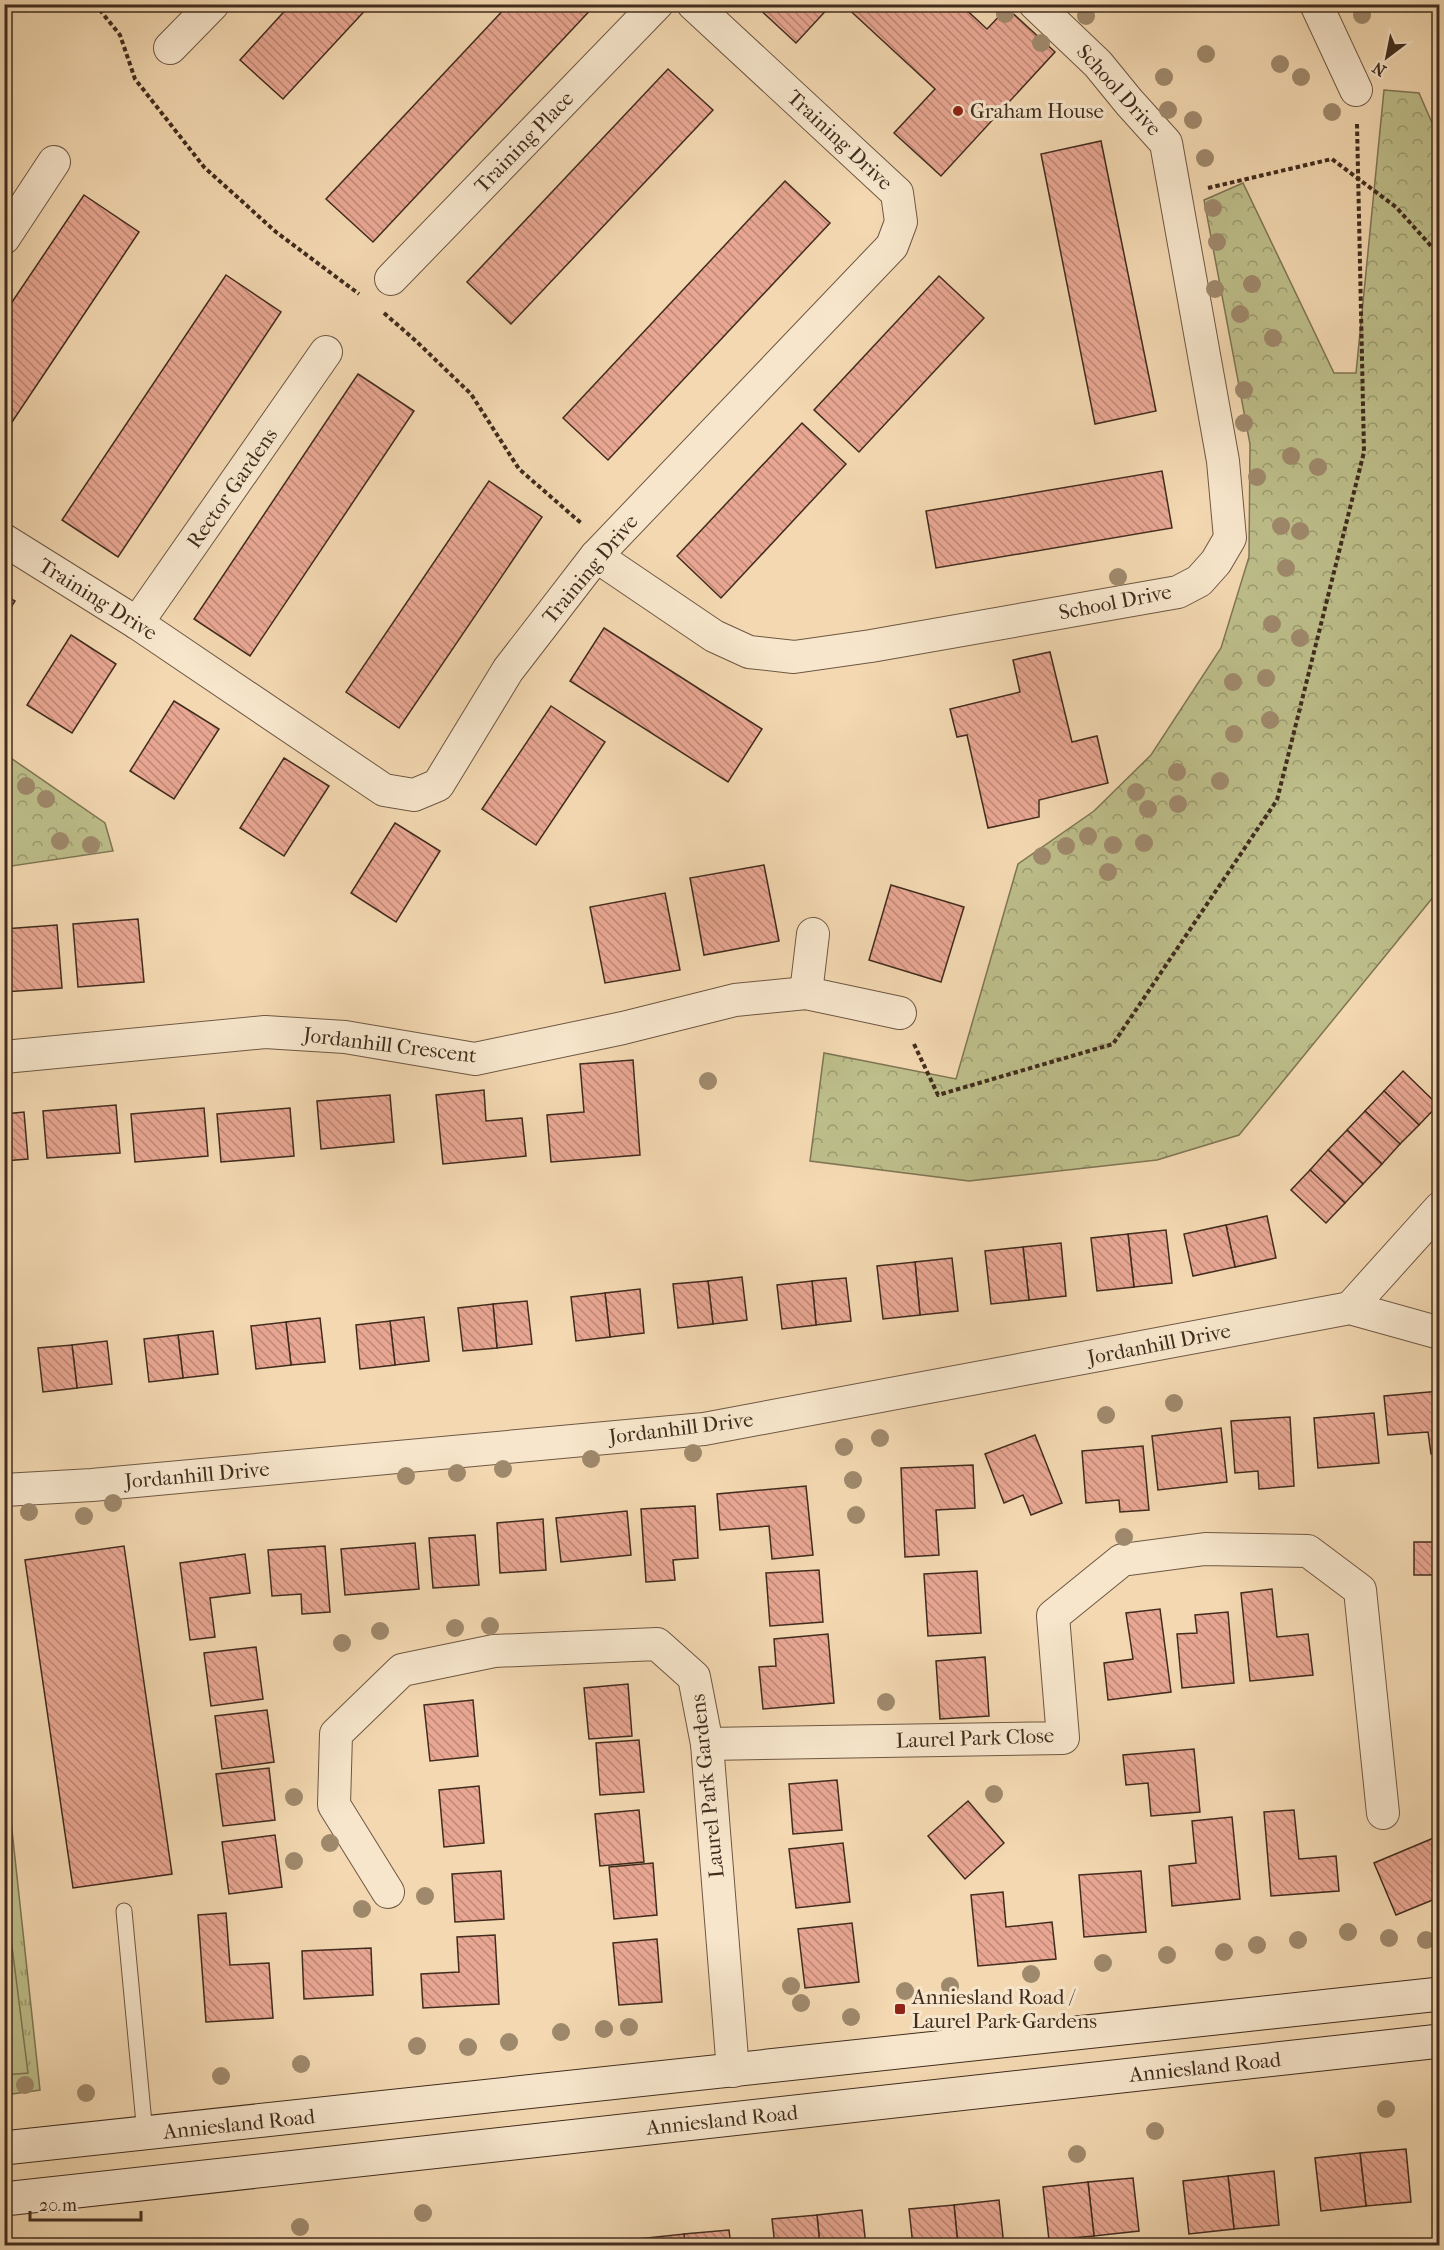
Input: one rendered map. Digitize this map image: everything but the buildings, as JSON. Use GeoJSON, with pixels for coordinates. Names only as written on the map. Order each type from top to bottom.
{"type":"FeatureCollection","features":[{"type":"Feature","properties":{"kind":"street"},"geometry":{"type":"LineString","coordinates":[[170,48],[213,4]]}},
{"type":"Feature","properties":{"kind":"street","name":"Training Place"},"geometry":{"type":"LineString","coordinates":[[391,279],[657,4]]}},
{"type":"Feature","properties":{"kind":"street","name":"Training Drive"},"geometry":{"type":"LineString","coordinates":[[4,540],[137,623],[384,790],[414,795],[438,785],[508,670],[601,550],[892,246],[901,222],[897,193],[693,4]]}},
{"type":"Feature","properties":{"kind":"street","name":"School Drive"},"geometry":{"type":"LineString","coordinates":[[601,550],[714,636],[749,652],[794,657],[871,646],[1178,592],[1199,581],[1216,562],[1230,538],[1223,461],[1166,143],[1098,64],[1035,4]]}},
{"type":"Feature","properties":{"kind":"street"},"geometry":{"type":"LineString","coordinates":[[1316,4],[1356,90]]}},
{"type":"Feature","properties":{"kind":"street"},"geometry":{"type":"LineString","coordinates":[[4,237],[54,162]]}},
{"type":"Feature","properties":{"kind":"street","name":"Rector Gardens"},"geometry":{"type":"LineString","coordinates":[[137,623],[326,352]]}},
{"type":"Feature","properties":{"kind":"street"},"geometry":{"type":"LineString","coordinates":[[806,993],[813,934]]}},
{"type":"Feature","properties":{"kind":"street","name":"Jordanhill Crescent"},"geometry":{"type":"LineString","coordinates":[[4,1057],[265,1032],[345,1037],[475,1059],[623,1028],[735,1000],[806,993],[900,1013]]}},
{"type":"Feature","properties":{"kind":"street"},"geometry":{"type":"LineString","coordinates":[[1440,1208],[1350,1308],[1440,1334]]}},
{"type":"Feature","properties":{"kind":"street","name":"Jordanhill Drive"},"geometry":{"type":"LineString","coordinates":[[4,1490],[92,1485],[704,1429],[1350,1308]]}},
{"type":"Feature","properties":{"kind":"street","name":"Laurel Park Close"},"geometry":{"type":"LineString","coordinates":[[707,1744],[1063,1738],[1053,1616],[1122,1560],[1205,1549],[1308,1551],[1360,1590],[1383,1813]]}},
{"type":"Feature","properties":{"kind":"street","name":"Laurel Park Gardens"},"geometry":{"type":"LineString","coordinates":[[388,1892],[334,1805],[336,1734],[402,1670],[494,1651],[657,1644],[694,1677],[707,1744],[733,2071]]}},
{"type":"Feature","properties":{"kind":"street","name":"Anniesland Road"},"geometry":{"type":"LineString","coordinates":[[4,2148],[1440,1994]]}},
{"type":"Feature","properties":{"kind":"street"},"geometry":{"type":"LineString","coordinates":[[1068,2034],[1078,2081]]}},
{"type":"Feature","properties":{"kind":"street","name":"Anniesland Road"},"geometry":{"type":"LineString","coordinates":[[4,2199],[1440,2042]]}},
{"type":"Feature","properties":{"kind":"lane"},"geometry":{"type":"LineString","coordinates":[[124,1911],[145,2134]]}},
{"type":"Feature","properties":{"kind":"path"},"geometry":{"type":"LineString","coordinates":[[95,4],[120,35],[135,79],[204,167],[276,232],[361,295]]}},
{"type":"Feature","properties":{"kind":"path"},"geometry":{"type":"LineString","coordinates":[[900,1013],[938,1095],[1113,1044],[1277,800],[1364,452],[1356,90]]}},
{"type":"Feature","properties":{"kind":"path"},"geometry":{"type":"LineString","coordinates":[[1197,190],[1332,159],[1396,207],[1440,256]]}},
{"type":"Feature","properties":{"kind":"path"},"geometry":{"type":"LineString","coordinates":[[380,310],[471,394],[519,469],[601,550]]}},
{"type":"Feature","properties":{"kind":"green space"},"geometry":{"type":"Polygon","coordinates":[[[1384,90],[1419,93],[1439,139],[1439,890],[1239,1135],[1157,1160],[969,1181],[810,1161],[824,1053],[956,1079],[1018,864],[1094,811],[1151,755],[1221,648],[1249,557],[1250,444],[1204,200],[1243,183],[1334,373],[1356,373],[1384,90]]]}},
{"type":"Feature","properties":{"kind":"green space"},"geometry":{"type":"Polygon","coordinates":[[[5,754],[105,823],[113,851],[5,867],[5,754]]]}},
{"type":"Feature","properties":{"kind":"green space"},"geometry":{"type":"Polygon","coordinates":[[[4,1756],[40,2090],[5,2095],[4,2095],[4,1756]]]}},
{"type":"Feature","properties":{"kind":"green space"},"geometry":{"type":"Polygon","coordinates":[[[4,1883],[28,2073],[5,2075],[4,2075],[4,1883]]]}},
{"type":"Feature","properties":{"kind":"place","name":"Graham House"},"geometry":{"type":"Point","coordinates":[958,111]}},
{"type":"Feature","properties":{"kind":"place","name":"Anniesland Road / Laurel Park Gardens"},"geometry":{"type":"Point","coordinates":[900,2009]}}]}
